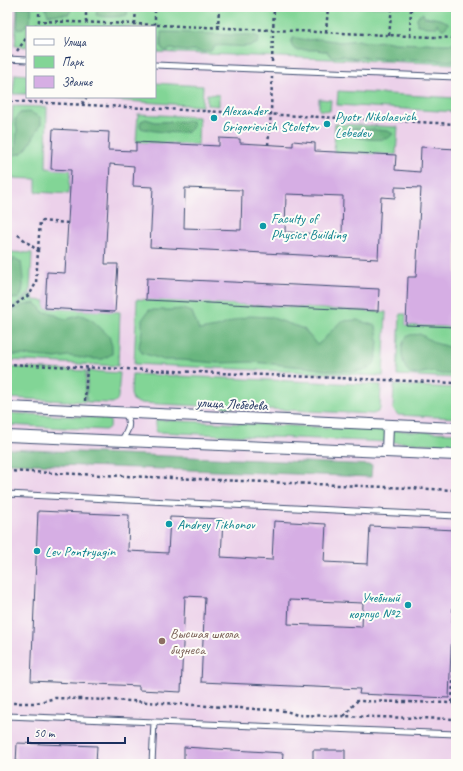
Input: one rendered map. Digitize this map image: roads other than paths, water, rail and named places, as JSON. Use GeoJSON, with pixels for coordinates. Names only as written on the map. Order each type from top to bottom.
{"type":"FeatureCollection","features":[{"type":"Feature","properties":{"kind":"street","name":"улица Лебедева"},"geometry":{"type":"LineString","coordinates":[[7,407],[456,428]]}},
{"type":"Feature","properties":{"kind":"street"},"geometry":{"type":"LineString","coordinates":[[387,452],[388,425]]}},
{"type":"Feature","properties":{"kind":"street"},"geometry":{"type":"LineString","coordinates":[[7,436],[456,455]]}},
{"type":"Feature","properties":{"kind":"lane"},"geometry":{"type":"LineString","coordinates":[[9,59],[26,60]]}},
{"type":"Feature","properties":{"kind":"lane"},"geometry":{"type":"LineString","coordinates":[[156,65],[456,77]]}},
{"type":"Feature","properties":{"kind":"lane"},"geometry":{"type":"LineString","coordinates":[[121,441],[126,435],[129,427],[129,418],[125,412]]}},
{"type":"Feature","properties":{"kind":"lane"},"geometry":{"type":"LineString","coordinates":[[7,494],[456,516]]}},
{"type":"Feature","properties":{"kind":"lane"},"geometry":{"type":"LineString","coordinates":[[7,716],[456,734]]}},
{"type":"Feature","properties":{"kind":"lane"},"geometry":{"type":"LineString","coordinates":[[152,764],[154,722]]}},
{"type":"Feature","properties":{"kind":"place","name":"Alexander Grigorievich Stoletov"},"geometry":{"type":"Point","coordinates":[214,118]}},
{"type":"Feature","properties":{"kind":"place","name":"Pyotr Nikolaevich Lebedev"},"geometry":{"type":"Point","coordinates":[327,124]}},
{"type":"Feature","properties":{"kind":"place","name":"Faculty of Physics Building"},"geometry":{"type":"Point","coordinates":[263,226]}},
{"type":"Feature","properties":{"kind":"place","name":"Andrey Tikhonov"},"geometry":{"type":"Point","coordinates":[169,524]}},
{"type":"Feature","properties":{"kind":"place","name":"Lev Pontryagin"},"geometry":{"type":"Point","coordinates":[37,551]}},
{"type":"Feature","properties":{"kind":"place","name":"Учебный корпус №2"},"geometry":{"type":"Point","coordinates":[408,605]}},
{"type":"Feature","properties":{"kind":"place","name":"Высшая школа бизнеса"},"geometry":{"type":"Point","coordinates":[162,641]}}]}
